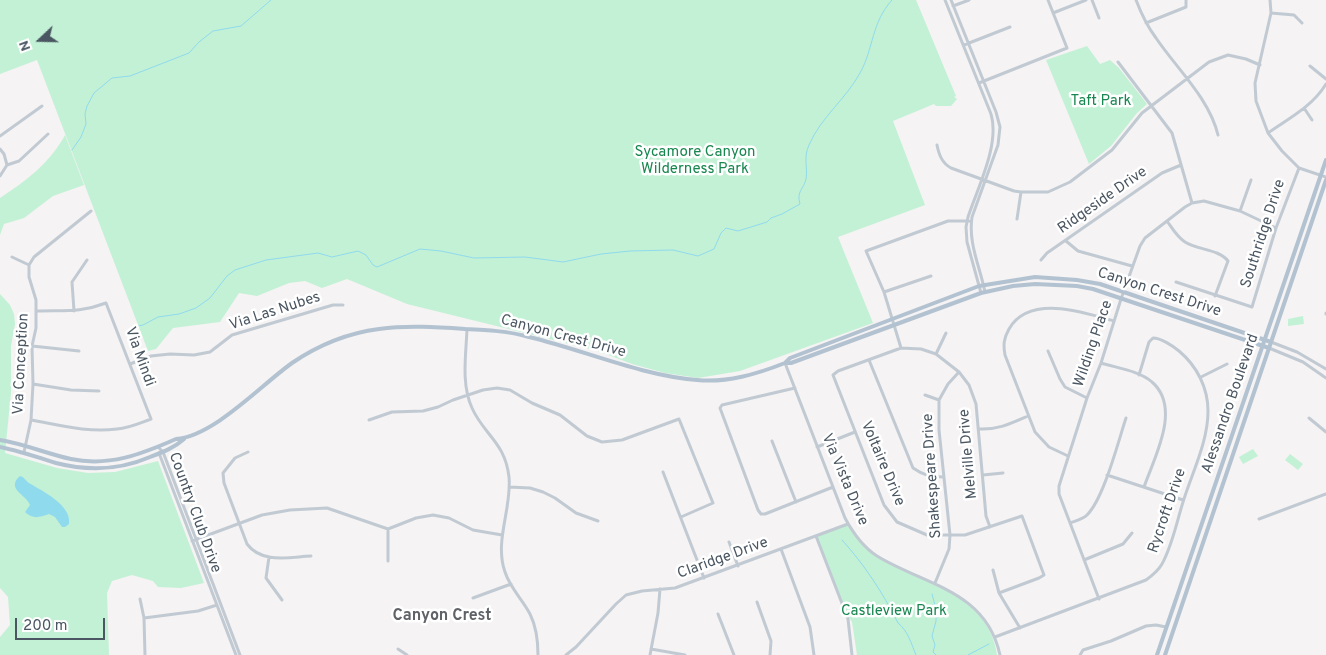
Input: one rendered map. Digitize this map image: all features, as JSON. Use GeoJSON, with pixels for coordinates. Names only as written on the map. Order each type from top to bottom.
{"type":"FeatureCollection","features":[{"type":"Feature","properties":{"kind":"main road","name":"Alessandro Boulevard"},"geometry":{"type":"LineString","coordinates":[[1157,655],[1326,160]]}},
{"type":"Feature","properties":{"kind":"main road","name":"Alessandro Boulevard"},"geometry":{"type":"LineString","coordinates":[[1164,655],[1326,179]]}},
{"type":"Feature","properties":{"kind":"main road","name":"Canyon Crest Drive"},"geometry":{"type":"LineString","coordinates":[[785,363],[790,358],[981,286],[1016,279],[1042,277],[1100,284],[1271,342]]}},
{"type":"Feature","properties":{"kind":"main road","name":"Canyon Crest Drive"},"geometry":{"type":"LineString","coordinates":[[0,447],[24,452],[67,466],[94,468],[130,464],[177,446],[184,439],[222,419],[306,354],[343,337],[379,329],[427,327],[494,330],[529,337],[639,369],[697,380],[740,378],[785,363],[791,363],[983,292],[1012,286],[1056,284],[1093,289],[1269,348]]}},
{"type":"Feature","properties":{"kind":"main road","name":"Canyon Crest Drive"},"geometry":{"type":"LineString","coordinates":[[0,440],[25,445],[71,459],[96,462],[130,458],[159,448],[176,439],[184,439]]}},
{"type":"Feature","properties":{"kind":"street"},"geometry":{"type":"LineString","coordinates":[[945,0],[991,114],[994,128],[993,145],[980,179],[969,221],[983,292]]}},
{"type":"Feature","properties":{"kind":"street"},"geometry":{"type":"LineString","coordinates":[[951,0],[996,112],[1000,127],[998,145],[969,221]]}},
{"type":"Feature","properties":{"kind":"street"},"geometry":{"type":"LineString","coordinates":[[949,8],[969,0]]}},
{"type":"Feature","properties":{"kind":"street"},"geometry":{"type":"LineString","coordinates":[[979,83],[1067,48],[1048,0]]}},
{"type":"Feature","properties":{"kind":"street"},"geometry":{"type":"LineString","coordinates":[[1053,13],[1086,0]]}},
{"type":"Feature","properties":{"kind":"street"},"geometry":{"type":"LineString","coordinates":[[1092,0],[1099,18]]}},
{"type":"Feature","properties":{"kind":"street"},"geometry":{"type":"LineString","coordinates":[[1136,0],[1146,23],[1214,120],[1218,136]]}},
{"type":"Feature","properties":{"kind":"street"},"geometry":{"type":"LineString","coordinates":[[1270,0],[1271,13],[1255,83],[1256,101],[1268,133],[1282,151],[1299,168],[1326,179]]}},
{"type":"Feature","properties":{"kind":"street"},"geometry":{"type":"LineString","coordinates":[[1146,23],[1186,7],[1186,2]]}},
{"type":"Feature","properties":{"kind":"street"},"geometry":{"type":"LineString","coordinates":[[1271,13],[1294,15],[1302,23]]}},
{"type":"Feature","properties":{"kind":"street"},"geometry":{"type":"LineString","coordinates":[[964,45],[1010,27]]}},
{"type":"Feature","properties":{"kind":"street"},"geometry":{"type":"LineString","coordinates":[[937,144],[941,158],[946,165],[985,181],[1020,192],[1048,192],[1070,182],[1112,150],[1136,120],[1151,106],[1208,62],[1228,55],[1246,59],[1260,66]]}},
{"type":"Feature","properties":{"kind":"street"},"geometry":{"type":"LineString","coordinates":[[1118,62],[1172,133],[1192,203],[1204,202],[1240,211],[1276,228]]}},
{"type":"Feature","properties":{"kind":"street"},"geometry":{"type":"LineString","coordinates":[[1310,66],[1326,79]]}},
{"type":"Feature","properties":{"kind":"street"},"geometry":{"type":"LineString","coordinates":[[1268,133],[1304,108],[1323,90],[1326,84]]}},
{"type":"Feature","properties":{"kind":"street"},"geometry":{"type":"LineString","coordinates":[[0,136],[42,106]]}},
{"type":"Feature","properties":{"kind":"street"},"geometry":{"type":"LineString","coordinates":[[1304,108],[1312,120]]}},
{"type":"Feature","properties":{"kind":"street"},"geometry":{"type":"LineString","coordinates":[[0,176],[7,165],[19,161],[48,134]]}},
{"type":"Feature","properties":{"kind":"street"},"geometry":{"type":"LineString","coordinates":[[0,148],[7,165]]}},
{"type":"Feature","properties":{"kind":"street","name":"Ridgeside Drive"},"geometry":{"type":"LineString","coordinates":[[1040,260],[1047,253],[1162,172],[1181,165]]}},
{"type":"Feature","properties":{"kind":"street","name":"Southridge Drive"},"geometry":{"type":"LineString","coordinates":[[1214,296],[1252,307],[1276,228],[1299,168]]}},
{"type":"Feature","properties":{"kind":"street"},"geometry":{"type":"LineString","coordinates":[[1240,211],[1251,180]]}},
{"type":"Feature","properties":{"kind":"street"},"geometry":{"type":"LineString","coordinates":[[1016,219],[1020,192]]}},
{"type":"Feature","properties":{"kind":"street","name":"Wilding Place"},"geometry":{"type":"LineString","coordinates":[[1098,599],[1059,494],[1059,486],[1087,398],[1101,363],[1140,246],[1145,238],[1192,203]]}},
{"type":"Feature","properties":{"kind":"street"},"geometry":{"type":"LineString","coordinates":[[12,257],[29,266],[34,257],[91,211]]}},
{"type":"Feature","properties":{"kind":"street"},"geometry":{"type":"LineString","coordinates":[[901,348],[884,292],[866,252],[948,221],[969,221]]}},
{"type":"Feature","properties":{"kind":"street"},"geometry":{"type":"LineString","coordinates":[[1167,221],[1180,238],[1187,243],[1220,254],[1228,261],[1214,296],[1176,282]]}},
{"type":"Feature","properties":{"kind":"street"},"geometry":{"type":"LineString","coordinates":[[1066,241],[1078,251],[1132,266]]}},
{"type":"Feature","properties":{"kind":"street"},"geometry":{"type":"LineString","coordinates":[[36,311],[74,311],[72,282],[87,260]]}},
{"type":"Feature","properties":{"kind":"street","name":"Via Conception"},"geometry":{"type":"LineString","coordinates":[[24,452],[31,420],[33,384],[32,346],[36,328],[36,300],[29,277],[29,266]]}},
{"type":"Feature","properties":{"kind":"street"},"geometry":{"type":"LineString","coordinates":[[884,292],[931,276]]}},
{"type":"Feature","properties":{"kind":"street","name":"Via Mindi"},"geometry":{"type":"LineString","coordinates":[[31,420],[78,429],[99,430],[116,429],[151,419],[106,303],[89,309],[74,311]]}},
{"type":"Feature","properties":{"kind":"street","name":"Via Las Nubes"},"geometry":{"type":"LineString","coordinates":[[130,364],[151,356],[170,354],[194,355],[210,352],[232,335],[333,305],[342,305]]}},
{"type":"Feature","properties":{"kind":"street"},"geometry":{"type":"LineString","coordinates":[[1068,456],[1049,447],[1035,432],[1005,355],[1003,344],[1014,320],[1027,312],[1043,309],[1071,310],[1114,321]]}},
{"type":"Feature","properties":{"kind":"street"},"geometry":{"type":"LineString","coordinates":[[467,329],[465,380],[467,396],[474,414],[501,451],[507,468],[509,486],[501,552],[505,572],[531,614],[536,630],[539,655]]}},
{"type":"Feature","properties":{"kind":"street"},"geometry":{"type":"LineString","coordinates":[[936,354],[946,333]]}},
{"type":"Feature","properties":{"kind":"street","name":"Rycroft Drive"},"geometry":{"type":"LineString","coordinates":[[995,637],[1146,580],[1155,574],[1167,553],[1207,426],[1207,401],[1200,377],[1190,362],[1177,349],[1157,338],[1153,338],[1149,342],[1139,375]]}},
{"type":"Feature","properties":{"kind":"street"},"geometry":{"type":"LineString","coordinates":[[1271,342],[1298,352],[1326,369]]}},
{"type":"Feature","properties":{"kind":"street"},"geometry":{"type":"LineString","coordinates":[[32,346],[79,351]]}},
{"type":"Feature","properties":{"kind":"street","name":"Melville Drive"},"geometry":{"type":"LineString","coordinates":[[833,375],[838,370],[901,348],[921,349],[936,354],[960,372],[966,379],[976,404],[986,516],[990,527]]}},
{"type":"Feature","properties":{"kind":"street"},"geometry":{"type":"LineString","coordinates":[[1269,348],[1303,362],[1326,378]]}},
{"type":"Feature","properties":{"kind":"street"},"geometry":{"type":"LineString","coordinates":[[1048,351],[1065,387],[1087,398]]}},
{"type":"Feature","properties":{"kind":"street"},"geometry":{"type":"LineString","coordinates":[[869,360],[913,468],[921,474],[930,477],[943,477]]}},
{"type":"Feature","properties":{"kind":"street","name":"Via Vista Drive"},"geometry":{"type":"LineString","coordinates":[[785,363],[848,524],[864,545],[876,555],[953,592],[976,611],[995,637],[1000,655]]}},
{"type":"Feature","properties":{"kind":"street"},"geometry":{"type":"LineString","coordinates":[[1101,363],[1139,375],[1152,382],[1164,402],[1167,423],[1144,487]]}},
{"type":"Feature","properties":{"kind":"street"},"geometry":{"type":"LineString","coordinates":[[1200,377],[1227,364]]}},
{"type":"Feature","properties":{"kind":"street","name":"Shakespeare Drive"},"geometry":{"type":"LineString","coordinates":[[935,583],[949,549],[950,535],[939,430],[939,400],[948,384],[960,372]]}},
{"type":"Feature","properties":{"kind":"street","name":"Voltaire Drive"},"geometry":{"type":"LineString","coordinates":[[833,375],[884,505],[897,522],[928,536],[950,535],[965,534],[1022,516],[1044,574],[1039,578],[999,593]]}},
{"type":"Feature","properties":{"kind":"street"},"geometry":{"type":"LineString","coordinates":[[33,384],[71,390],[99,391]]}},
{"type":"Feature","properties":{"kind":"street"},"geometry":{"type":"LineString","coordinates":[[368,420],[392,412],[423,411],[493,388],[510,390],[535,405],[562,416],[587,436],[605,442],[622,440],[679,419],[713,503],[681,517]]}},
{"type":"Feature","properties":{"kind":"street"},"geometry":{"type":"LineString","coordinates":[[795,388],[729,403],[722,405],[720,408],[758,510],[761,514],[765,514],[833,487]]}},
{"type":"Feature","properties":{"kind":"street"},"geometry":{"type":"LineString","coordinates":[[925,395],[939,400]]}},
{"type":"Feature","properties":{"kind":"street"},"geometry":{"type":"LineString","coordinates":[[979,429],[989,430],[1004,427],[1028,416]]}},
{"type":"Feature","properties":{"kind":"street"},"geometry":{"type":"LineString","coordinates":[[1070,523],[1086,517],[1094,506],[1107,475],[1126,418]]}},
{"type":"Feature","properties":{"kind":"street"},"geometry":{"type":"LineString","coordinates":[[1309,418],[1326,432]]}},
{"type":"Feature","properties":{"kind":"street"},"geometry":{"type":"LineString","coordinates":[[817,446],[856,432]]}},
{"type":"Feature","properties":{"kind":"street"},"geometry":{"type":"LineString","coordinates":[[772,441],[796,502]]}},
{"type":"Feature","properties":{"kind":"street","name":"Country Club Drive"},"geometry":{"type":"LineString","coordinates":[[159,448],[240,655]]}},
{"type":"Feature","properties":{"kind":"street"},"geometry":{"type":"LineString","coordinates":[[248,452],[235,458],[223,473],[224,483],[247,544],[253,551],[269,558],[311,556]]}},
{"type":"Feature","properties":{"kind":"street"},"geometry":{"type":"LineString","coordinates":[[663,472],[704,578]]}},
{"type":"Feature","properties":{"kind":"street"},"geometry":{"type":"LineString","coordinates":[[983,475],[1003,473]]}},
{"type":"Feature","properties":{"kind":"street"},"geometry":{"type":"LineString","coordinates":[[1107,475],[1184,500]]}},
{"type":"Feature","properties":{"kind":"street"},"geometry":{"type":"LineString","coordinates":[[509,486],[540,491],[552,496],[576,513],[598,521]]}},
{"type":"Feature","properties":{"kind":"street"},"geometry":{"type":"LineString","coordinates":[[1259,518],[1326,494]]}},
{"type":"Feature","properties":{"kind":"street"},"geometry":{"type":"LineString","coordinates":[[194,540],[262,515],[327,508],[388,529],[416,518],[433,515],[449,518],[473,530],[502,535]]}},
{"type":"Feature","properties":{"kind":"street","name":"Claridge Drive"},"geometry":{"type":"LineString","coordinates":[[566,655],[626,595],[642,590],[675,588],[848,524]]}},
{"type":"Feature","properties":{"kind":"street"},"geometry":{"type":"LineString","coordinates":[[388,529],[388,561]]}},
{"type":"Feature","properties":{"kind":"street"},"geometry":{"type":"LineString","coordinates":[[1084,560],[1123,544],[1132,533]]}},
{"type":"Feature","properties":{"kind":"street"},"geometry":{"type":"LineString","coordinates":[[816,536],[848,618],[852,655]]}},
{"type":"Feature","properties":{"kind":"street"},"geometry":{"type":"LineString","coordinates":[[729,542],[738,566]]}},
{"type":"Feature","properties":{"kind":"street"},"geometry":{"type":"LineString","coordinates":[[781,549],[810,627],[814,655]]}},
{"type":"Feature","properties":{"kind":"street"},"geometry":{"type":"LineString","coordinates":[[269,558],[266,578],[282,600]]}},
{"type":"Feature","properties":{"kind":"street"},"geometry":{"type":"LineString","coordinates":[[993,570],[999,593],[1020,628]]}},
{"type":"Feature","properties":{"kind":"street"},"geometry":{"type":"LineString","coordinates":[[473,598],[511,584]]}},
{"type":"Feature","properties":{"kind":"street"},"geometry":{"type":"LineString","coordinates":[[650,655],[658,613],[660,589]]}},
{"type":"Feature","properties":{"kind":"street"},"geometry":{"type":"LineString","coordinates":[[140,599],[144,618],[145,655]]}},
{"type":"Feature","properties":{"kind":"street"},"geometry":{"type":"LineString","coordinates":[[757,602],[771,641],[770,655]]}},
{"type":"Feature","properties":{"kind":"street"},"geometry":{"type":"LineString","coordinates":[[144,618],[198,611],[219,604]]}},
{"type":"Feature","properties":{"kind":"street","name":"Country Club Drive"},"geometry":{"type":"LineString","coordinates":[[219,604],[236,655]]}},
{"type":"Feature","properties":{"kind":"street"},"geometry":{"type":"LineString","coordinates":[[718,614],[734,655]]}},
{"type":"Feature","properties":{"kind":"street"},"geometry":{"type":"LineString","coordinates":[[1080,655],[1083,650],[1111,641],[1146,626],[1166,627]]}},
{"type":"Feature","properties":{"kind":"street"},"geometry":{"type":"LineString","coordinates":[[398,649],[407,655]]}},
{"type":"Feature","properties":{"kind":"street"},"geometry":{"type":"LineString","coordinates":[[651,649],[685,655]]}},
{"type":"Feature","properties":{"kind":"green space","name":"Sycamore Canyon Wilderness Park"},"geometry":{"type":"Polygon","coordinates":[[[0,0],[916,0],[956,96],[954,97],[957,99],[951,106],[936,106],[934,104],[893,121],[925,205],[838,237],[873,323],[740,371],[698,378],[665,373],[632,364],[598,351],[407,304],[347,279],[322,288],[305,281],[289,283],[257,296],[239,293],[220,322],[173,328],[156,349],[148,351],[37,60],[0,74],[0,0]]]}},
{"type":"Feature","properties":{"kind":"green space","name":"Taft Park"},"geometry":{"type":"Polygon","coordinates":[[[1087,46],[1100,64],[1110,60],[1119,68],[1147,104],[1137,113],[1111,146],[1089,164],[1046,60],[1087,46]]]}},
{"type":"Feature","properties":{"kind":"green space"},"geometry":{"type":"Polygon","coordinates":[[[65,135],[84,185],[53,196],[24,218],[4,224],[0,235],[0,198],[37,171],[65,135]]]}},
{"type":"Feature","properties":{"kind":"green space"},"geometry":{"type":"Polygon","coordinates":[[[0,294],[10,305],[14,314],[15,324],[11,346],[11,393],[5,453],[57,468],[88,473],[115,472],[158,461],[204,583],[181,588],[158,587],[153,581],[132,575],[112,581],[107,593],[109,655],[0,655],[0,637],[10,625],[8,597],[0,588],[0,294]]]}},
{"type":"Feature","properties":{"kind":"green space"},"geometry":{"type":"Polygon","coordinates":[[[1303,316],[1304,324],[1288,326],[1288,319],[1303,316]]]}},
{"type":"Feature","properties":{"kind":"green space"},"geometry":{"type":"Polygon","coordinates":[[[1253,449],[1258,456],[1243,464],[1239,457],[1253,449]]]}},
{"type":"Feature","properties":{"kind":"green space"},"geometry":{"type":"Polygon","coordinates":[[[1290,454],[1303,464],[1298,470],[1285,460],[1290,454]]]}},
{"type":"Feature","properties":{"kind":"green space","name":"Castleview Park"},"geometry":{"type":"Polygon","coordinates":[[[847,523],[863,545],[874,554],[933,582],[962,600],[975,611],[985,623],[993,638],[997,655],[857,655],[852,622],[844,610],[815,535],[847,523]]]}},
{"type":"Feature","properties":{"kind":"water"},"geometry":{"type":"Polygon","coordinates":[[[20,476],[55,499],[66,511],[69,517],[69,524],[62,527],[55,517],[49,514],[39,517],[28,515],[25,512],[30,505],[18,492],[15,485],[20,476]]]}},
{"type":"Feature","properties":{"kind":"waterway"},"geometry":{"type":"LineString","coordinates":[[72,150],[81,137],[86,124],[85,114],[87,106],[94,93],[112,78],[130,76],[189,53],[213,31],[241,26],[271,0]]}},
{"type":"Feature","properties":{"kind":"waterway"},"geometry":{"type":"LineString","coordinates":[[138,326],[158,317],[179,314],[196,308],[210,298],[227,276],[235,270],[266,260],[318,253],[332,257],[358,251],[366,255],[373,265],[377,267],[420,249],[474,258],[525,257],[563,262],[601,254],[630,251],[673,250],[698,256],[714,249],[721,233],[726,228],[738,231],[767,222],[771,218],[800,204],[799,196],[806,179],[806,154],[809,145],[820,126],[860,73],[865,64],[876,27],[892,0]]}},
{"type":"Feature","properties":{"kind":"waterway"},"geometry":{"type":"LineString","coordinates":[[842,540],[865,569],[898,623],[907,633],[916,655]]}},
{"type":"Feature","properties":{"kind":"waterway"},"geometry":{"type":"LineString","coordinates":[[932,594],[936,609],[936,621],[932,636],[935,645],[933,652],[936,655]]}},
{"type":"Feature","properties":{"kind":"waterway"},"geometry":{"type":"LineString","coordinates":[[968,655],[989,644]]}},
{"type":"Feature","properties":{"kind":"district","name":"Canyon Crest"},"geometry":{"type":"Point","coordinates":[442,617]}}]}
